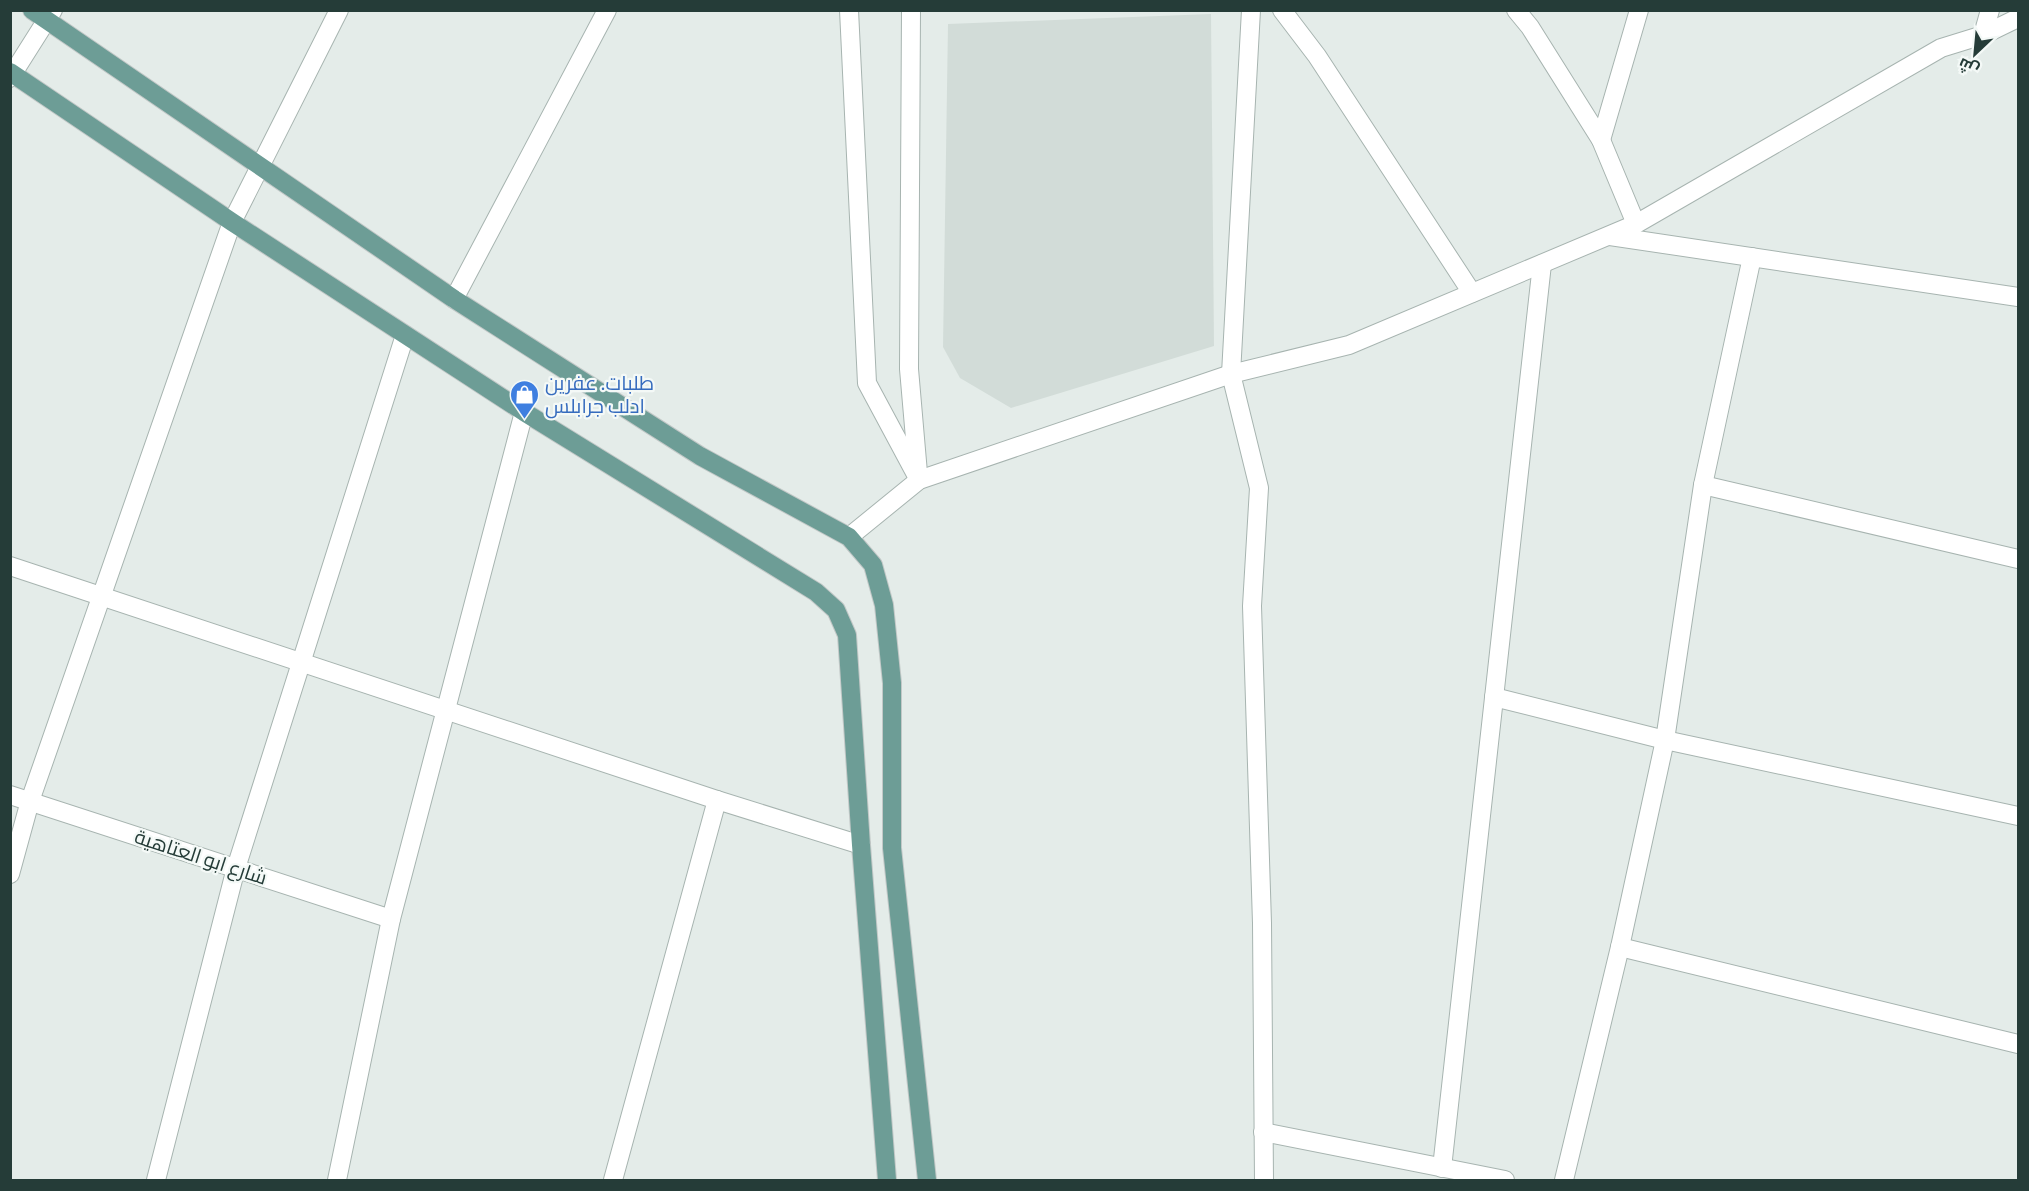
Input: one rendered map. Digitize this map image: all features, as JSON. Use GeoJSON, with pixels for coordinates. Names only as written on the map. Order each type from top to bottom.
{"type":"FeatureCollection","features":[{"type":"Feature","properties":{"kind":"main road"},"geometry":{"type":"LineString","coordinates":[[44,14],[454,299],[700,456],[849,537],[873,565],[884,605],[892,683],[892,848],[927,1180]]}},
{"type":"Feature","properties":{"kind":"main road"},"geometry":{"type":"LineString","coordinates":[[11,75],[524,412],[816,592],[836,610],[847,635],[887,1180]]}},
{"type":"Feature","properties":{"kind":"street"},"geometry":{"type":"LineString","coordinates":[[10,874],[30,801],[232,222],[339,10]]}},
{"type":"Feature","properties":{"kind":"street"},"geometry":{"type":"LineString","coordinates":[[454,299],[607,10]]}},
{"type":"Feature","properties":{"kind":"street"},"geometry":{"type":"LineString","coordinates":[[849,10],[867,383],[919,480]]}},
{"type":"Feature","properties":{"kind":"street"},"geometry":{"type":"LineString","coordinates":[[911,10],[909,369],[919,480]]}},
{"type":"Feature","properties":{"kind":"street"},"geometry":{"type":"LineString","coordinates":[[1251,10],[1231,374],[1259,488],[1252,606],[1262,923],[1264,1180]]}},
{"type":"Feature","properties":{"kind":"street"},"geometry":{"type":"LineString","coordinates":[[1282,10],[1317,56],[1472,293]]}},
{"type":"Feature","properties":{"kind":"street"},"geometry":{"type":"LineString","coordinates":[[1516,10],[1532,19],[1601,140],[1636,224]]}},
{"type":"Feature","properties":{"kind":"street"},"geometry":{"type":"LineString","coordinates":[[1601,140],[1639,10]]}},
{"type":"Feature","properties":{"kind":"street"},"geometry":{"type":"LineString","coordinates":[[1983,35],[1990,10]]}},
{"type":"Feature","properties":{"kind":"street"},"geometry":{"type":"LineString","coordinates":[[11,75],[44,14]]}},
{"type":"Feature","properties":{"kind":"street"},"geometry":{"type":"LineString","coordinates":[[849,537],[919,480],[1231,374],[1349,345],[1636,224],[1941,48],[1983,35],[2019,18]]}},
{"type":"Feature","properties":{"kind":"street"},"geometry":{"type":"LineString","coordinates":[[1608,236],[2019,297]]}},
{"type":"Feature","properties":{"kind":"street"},"geometry":{"type":"LineString","coordinates":[[1564,1180],[1620,947],[1665,740],[1703,485],[1752,257]]}},
{"type":"Feature","properties":{"kind":"street"},"geometry":{"type":"LineString","coordinates":[[1442,1168],[1542,264]]}},
{"type":"Feature","properties":{"kind":"street"},"geometry":{"type":"LineString","coordinates":[[156,1180],[236,868],[405,335]]}},
{"type":"Feature","properties":{"kind":"street"},"geometry":{"type":"LineString","coordinates":[[337,1180],[391,919],[524,412]]}},
{"type":"Feature","properties":{"kind":"street"},"geometry":{"type":"LineString","coordinates":[[1703,485],[2019,559]]}},
{"type":"Feature","properties":{"kind":"street"},"geometry":{"type":"LineString","coordinates":[[10,566],[717,800],[861,845]]}},
{"type":"Feature","properties":{"kind":"street"},"geometry":{"type":"LineString","coordinates":[[1494,697],[1665,740],[2019,816]]}},
{"type":"Feature","properties":{"kind":"street","name":"شارع ابو العتاهية"},"geometry":{"type":"LineString","coordinates":[[10,795],[391,919]]}},
{"type":"Feature","properties":{"kind":"street"},"geometry":{"type":"LineString","coordinates":[[613,1180],[717,800]]}},
{"type":"Feature","properties":{"kind":"street"},"geometry":{"type":"LineString","coordinates":[[1620,947],[2019,1044]]}},
{"type":"Feature","properties":{"kind":"street"},"geometry":{"type":"LineString","coordinates":[[1263,1132],[1505,1180]]}},
{"type":"Feature","properties":{"kind":"shaded area"},"geometry":{"type":"Polygon","coordinates":[[[1211,14],[1214,346],[1011,408],[960,378],[943,347],[948,24],[1211,14]]]}},
{"type":"Feature","properties":{"kind":"place","name":"طلبات. عفرين ادلب جرابلس"},"geometry":{"type":"Point","coordinates":[524,420]}}]}
